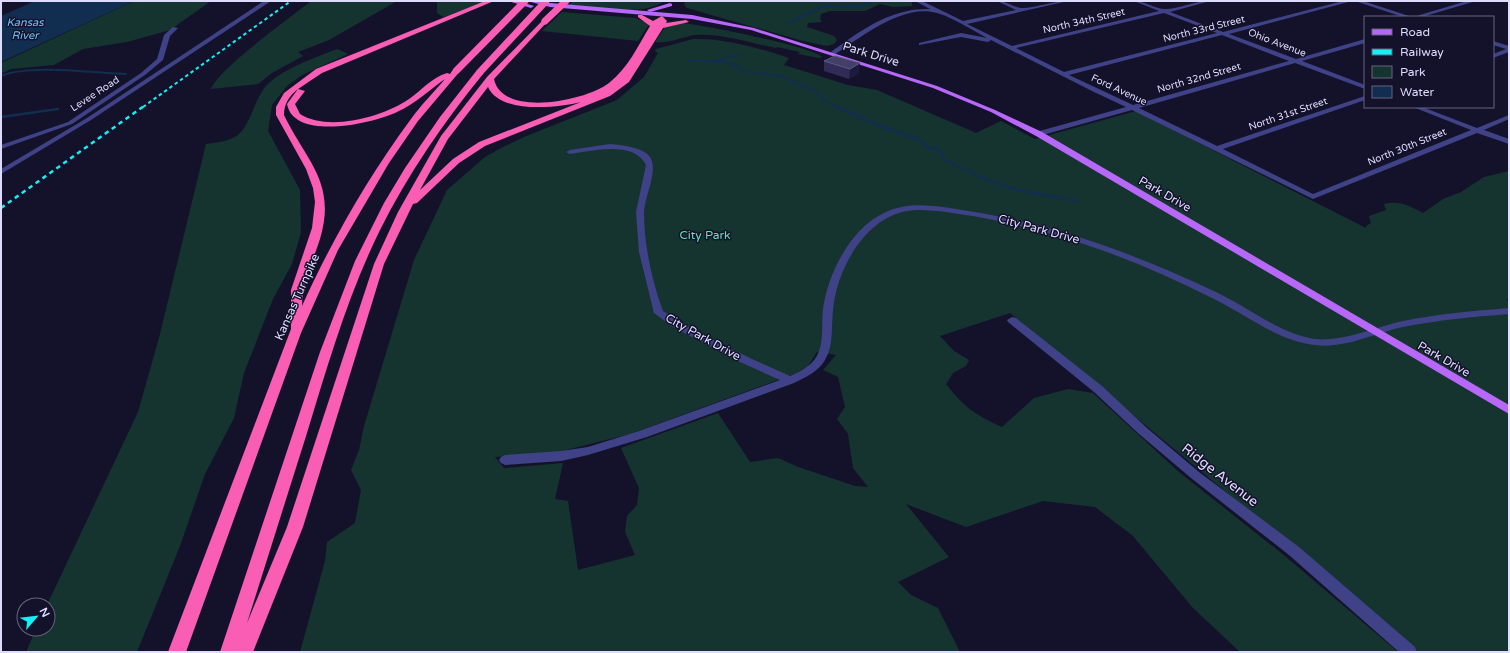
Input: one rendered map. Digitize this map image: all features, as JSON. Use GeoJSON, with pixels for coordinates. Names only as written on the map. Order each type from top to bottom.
{"type":"FeatureCollection","features":[{"type":"Feature","properties":{"kind":"highway"},"geometry":{"type":"LineString","coordinates":[[295,333],[297,290],[317,235],[320,199],[312,174],[283,124],[280,115],[280,107],[288,93],[308,78],[334,63],[489,3],[499,1]]}},
{"type":"Feature","properties":{"kind":"highway","name":"Kansas Turnpike"},"geometry":{"type":"LineString","coordinates":[[177,652],[295,333],[334,250],[380,170],[415,120],[457,70],[525,1]]}},
{"type":"Feature","properties":{"kind":"highway"},"geometry":{"type":"LineString","coordinates":[[244,652],[295,527],[379,264],[404,212],[444,138],[485,75],[546,1]]}},
{"type":"Feature","properties":{"kind":"highway"},"geometry":{"type":"LineString","coordinates":[[229,652],[324,356],[363,256],[389,204],[430,136],[455,102],[566,1]]}},
{"type":"Feature","properties":{"kind":"highway"},"geometry":{"type":"LineString","coordinates":[[640,16],[656,28],[686,22]]}},
{"type":"Feature","properties":{"kind":"highway"},"geometry":{"type":"LineString","coordinates":[[404,212],[456,161],[482,144],[607,94],[626,80],[640,53],[656,28],[664,21],[663,16]]}},
{"type":"Feature","properties":{"kind":"highway"},"geometry":{"type":"LineString","coordinates":[[386,44],[346,62],[313,81],[294,98],[291,104],[293,113],[303,119],[319,122],[349,122],[372,118],[405,105],[441,78],[457,70]]}},
{"type":"Feature","properties":{"kind":"highway"},"geometry":{"type":"LineString","coordinates":[[485,75],[494,91],[501,97],[510,101],[536,105],[572,102],[601,91],[610,85],[622,76],[640,53]]}},
{"type":"Feature","properties":{"kind":"main road"},"geometry":{"type":"LineString","coordinates":[[511,1],[565,11],[663,16]]}},
{"type":"Feature","properties":{"kind":"main road"},"geometry":{"type":"LineString","coordinates":[[530,1],[550,5],[663,16]]}},
{"type":"Feature","properties":{"kind":"main road"},"geometry":{"type":"LineString","coordinates":[[663,16],[671,3]]}},
{"type":"Feature","properties":{"kind":"main road"},"geometry":{"type":"LineString","coordinates":[[634,12],[671,3],[692,17]]}},
{"type":"Feature","properties":{"kind":"main road","name":"Park Drive"},"geometry":{"type":"LineString","coordinates":[[663,16],[692,17],[736,25],[934,87],[993,111],[1039,134],[1509,410]]}},
{"type":"Feature","properties":{"kind":"main road","name":"Park Drive"},"geometry":{"type":"LineString","coordinates":[[663,16],[686,22],[788,41]]}},
{"type":"Feature","properties":{"kind":"street"},"geometry":{"type":"LineString","coordinates":[[1,172],[89,119],[268,1]]}},
{"type":"Feature","properties":{"kind":"street","name":"Ford Avenue"},"geometry":{"type":"LineString","coordinates":[[918,1],[1096,91],[1134,108],[1313,197]]}},
{"type":"Feature","properties":{"kind":"street"},"geometry":{"type":"LineString","coordinates":[[1000,1],[1021,10]]}},
{"type":"Feature","properties":{"kind":"street"},"geometry":{"type":"LineString","coordinates":[[963,23],[1065,1]]}},
{"type":"Feature","properties":{"kind":"street","name":"Ohio Avenue"},"geometry":{"type":"LineString","coordinates":[[1137,1],[1364,87]]}},
{"type":"Feature","properties":{"kind":"street","name":"North 34th Street"},"geometry":{"type":"LineString","coordinates":[[1011,48],[1207,1]]}},
{"type":"Feature","properties":{"kind":"street","name":"North 33rd Street"},"geometry":{"type":"LineString","coordinates":[[1064,74],[1349,1]]}},
{"type":"Feature","properties":{"kind":"street"},"geometry":{"type":"LineString","coordinates":[[1358,1],[1406,16]]}},
{"type":"Feature","properties":{"kind":"street"},"geometry":{"type":"LineString","coordinates":[[1420,16],[1473,1]]}},
{"type":"Feature","properties":{"kind":"street"},"geometry":{"type":"LineString","coordinates":[[832,54],[867,28],[892,17],[924,10],[941,12]]}},
{"type":"Feature","properties":{"kind":"street","name":"Levee Road"},"geometry":{"type":"LineString","coordinates":[[1,147],[70,123],[143,74],[160,60],[167,35],[175,28]]}},
{"type":"Feature","properties":{"kind":"street"},"geometry":{"type":"LineString","coordinates":[[921,44],[961,35],[977,37],[1011,48]]}},
{"type":"Feature","properties":{"kind":"street","name":"North 32nd Street"},"geometry":{"type":"LineString","coordinates":[[1039,134],[1364,41]]}},
{"type":"Feature","properties":{"kind":"street"},"geometry":{"type":"LineString","coordinates":[[1494,43],[1509,49]]}},
{"type":"Feature","properties":{"kind":"street"},"geometry":{"type":"LineString","coordinates":[[1494,56],[1509,49]]}},
{"type":"Feature","properties":{"kind":"street","name":"North 31st Street"},"geometry":{"type":"LineString","coordinates":[[1217,149],[1364,98]]}},
{"type":"Feature","properties":{"kind":"street"},"geometry":{"type":"LineString","coordinates":[[1419,108],[1509,142]]}},
{"type":"Feature","properties":{"kind":"street","name":"North 30th Street"},"geometry":{"type":"LineString","coordinates":[[1313,197],[1509,117]]}},
{"type":"Feature","properties":{"kind":"street","name":"City Park Drive"},"geometry":{"type":"LineString","coordinates":[[570,152],[610,146],[630,149],[646,157],[650,165],[640,212],[643,252],[659,313],[744,360],[790,380]]}},
{"type":"Feature","properties":{"kind":"street","name":"City Park Drive"},"geometry":{"type":"LineString","coordinates":[[505,460],[561,456],[588,451],[643,434],[790,380],[807,372],[816,364],[823,353],[832,286],[839,269],[860,236],[876,220],[906,208],[927,208],[982,214],[1028,224],[1099,246],[1162,270],[1301,339],[1314,342],[1336,342],[1373,331],[1418,322],[1509,311]]}},
{"type":"Feature","properties":{"kind":"street","name":"Ridge Avenue"},"geometry":{"type":"LineString","coordinates":[[1012,320],[1098,389],[1143,431],[1195,475],[1294,551],[1410,652]]}},
{"type":"Feature","properties":{"kind":"green space"},"geometry":{"type":"Polygon","coordinates":[[[134,1],[211,1],[170,30],[127,42],[83,49],[54,65],[11,69],[1,74],[1,63],[134,1]]]}},
{"type":"Feature","properties":{"kind":"green space"},"geometry":{"type":"Polygon","coordinates":[[[311,1],[397,1],[329,40],[298,52],[303,56],[272,73],[258,84],[211,89],[216,80],[240,57],[311,1]]]}},
{"type":"Feature","properties":{"kind":"green space"},"geometry":{"type":"Polygon","coordinates":[[[437,1],[486,1],[444,17],[437,13],[437,1]]]}},
{"type":"Feature","properties":{"kind":"green space"},"geometry":{"type":"Polygon","coordinates":[[[573,1],[664,1],[655,6],[644,9],[619,10],[569,5],[573,1]]]}},
{"type":"Feature","properties":{"kind":"green space"},"geometry":{"type":"Polygon","coordinates":[[[685,1],[917,1],[912,2],[912,6],[893,7],[880,4],[865,11],[830,11],[821,14],[820,19],[822,22],[808,23],[807,27],[834,36],[837,40],[834,44],[827,46],[803,41],[687,8],[684,5],[685,1]]]}},
{"type":"Feature","properties":{"kind":"green space"},"geometry":{"type":"Polygon","coordinates":[[[562,12],[635,18],[648,23],[648,26],[638,41],[542,31],[562,12]]]}},
{"type":"Feature","properties":{"kind":"green space"},"geometry":{"type":"Polygon","coordinates":[[[682,23],[778,42],[813,52],[822,57],[819,58],[798,54],[800,52],[715,35],[695,35],[671,41],[655,42],[665,27],[682,23]]]}},
{"type":"Feature","properties":{"kind":"green space","name":"City Park"},"geometry":{"type":"Polygon","coordinates":[[[693,39],[717,40],[754,47],[789,58],[784,65],[848,85],[877,90],[976,133],[1001,121],[1035,139],[1136,111],[1366,228],[1366,226],[1371,223],[1369,216],[1386,210],[1384,204],[1400,203],[1423,213],[1443,199],[1461,192],[1484,177],[1509,171],[1509,299],[1506,299],[1509,301],[1509,652],[1419,652],[1010,313],[940,336],[954,351],[969,360],[966,366],[953,373],[946,384],[965,405],[977,414],[1002,427],[1034,398],[1068,389],[1093,393],[1179,472],[1285,556],[1398,652],[1240,652],[1193,608],[1133,536],[1095,507],[1043,501],[966,527],[906,504],[949,557],[898,582],[911,595],[938,608],[960,652],[300,652],[325,561],[327,542],[355,523],[361,490],[351,470],[359,450],[364,426],[414,260],[447,190],[485,157],[501,148],[524,137],[617,100],[644,77],[658,53],[655,51],[656,49],[693,39]],[[817,352],[808,366],[794,374],[630,434],[550,454],[495,457],[504,468],[563,463],[555,499],[568,501],[578,570],[635,555],[625,532],[627,516],[637,505],[639,488],[621,448],[718,413],[750,462],[778,458],[798,467],[855,486],[868,487],[853,468],[848,434],[837,419],[845,407],[838,377],[823,370],[836,355],[817,352]]]}},
{"type":"Feature","properties":{"kind":"green space"},"geometry":{"type":"Polygon","coordinates":[[[338,49],[348,54],[302,75],[287,86],[272,105],[268,131],[300,190],[301,232],[292,264],[273,299],[244,373],[234,418],[205,474],[180,546],[137,652],[26,652],[33,637],[56,637],[56,597],[51,597],[138,412],[160,334],[206,144],[227,140],[238,135],[247,124],[256,102],[269,83],[284,72],[338,49]]]}},
{"type":"Feature","properties":{"kind":"water","name":"Kansas River"},"geometry":{"type":"Polygon","coordinates":[[[35,1],[134,1],[1,62],[1,16],[35,1]]]}},
{"type":"Feature","properties":{"kind":"building"},"geometry":{"type":"Polygon","coordinates":[[[835,56],[860,63],[850,69],[824,61],[835,56]]]}},
{"type":"Feature","properties":{"kind":"waterway"},"geometry":{"type":"LineString","coordinates":[[787,24],[822,6],[860,7],[871,1]]}},
{"type":"Feature","properties":{"kind":"waterway"},"geometry":{"type":"LineString","coordinates":[[716,61],[741,54]]}},
{"type":"Feature","properties":{"kind":"waterway"},"geometry":{"type":"LineString","coordinates":[[689,61],[710,61]]}},
{"type":"Feature","properties":{"kind":"waterway"},"geometry":{"type":"LineString","coordinates":[[710,61],[734,64],[742,71],[780,76],[815,91],[823,99],[836,107]]}},
{"type":"Feature","properties":{"kind":"waterway"},"geometry":{"type":"LineString","coordinates":[[1,76],[13,72],[28,70],[62,70],[126,74]]}},
{"type":"Feature","properties":{"kind":"waterway"},"geometry":{"type":"LineString","coordinates":[[836,107],[882,127],[918,139],[930,148],[939,150],[945,160],[980,177],[1009,188],[1076,201]]}},
{"type":"Feature","properties":{"kind":"waterway"},"geometry":{"type":"LineString","coordinates":[[1,117],[58,109]]}},
{"type":"Feature","properties":{"kind":"railway"},"geometry":{"type":"LineString","coordinates":[[143,107],[291,1]]}},
{"type":"Feature","properties":{"kind":"railway"},"geometry":{"type":"LineString","coordinates":[[1,208],[144,106]]}}]}
